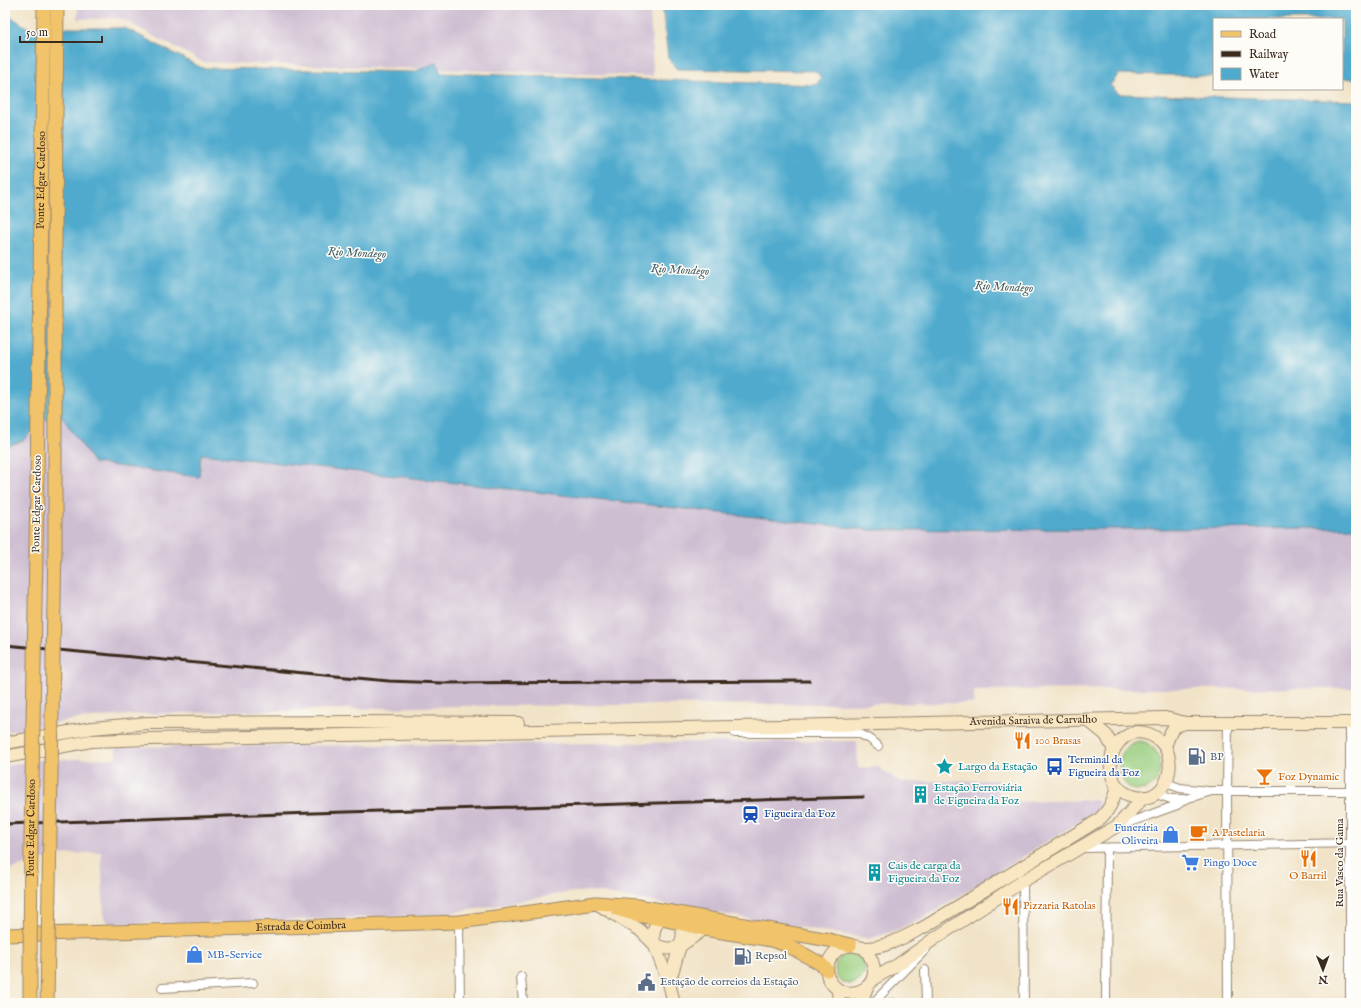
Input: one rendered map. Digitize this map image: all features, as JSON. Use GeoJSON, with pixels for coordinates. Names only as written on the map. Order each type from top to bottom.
{"type":"FeatureCollection","features":[{"type":"Feature","properties":{"kind":"main road","name":"Ponte Edgar Cardoso"},"geometry":{"type":"LineString","coordinates":[[30,1003],[31,823],[44,5]]}},
{"type":"Feature","properties":{"kind":"main road","name":"Ponte Edgar Cardoso"},"geometry":{"type":"LineString","coordinates":[[47,1003],[54,546],[57,5]]}},
{"type":"Feature","properties":{"kind":"main road","name":"Avenida Saraiva de Carvalho"},"geometry":{"type":"LineString","coordinates":[[711,727],[1165,718],[1186,723],[1353,723]]}},
{"type":"Feature","properties":{"kind":"main road"},"geometry":{"type":"LineString","coordinates":[[850,945],[843,946],[832,954],[827,970],[829,980],[838,990],[853,993],[860,991],[1024,881],[1117,826],[1166,783],[1169,762],[1165,746],[1159,739],[1121,727],[1090,720]]}},
{"type":"Feature","properties":{"kind":"main road"},"geometry":{"type":"LineString","coordinates":[[1090,720],[1106,735],[1114,750]]}},
{"type":"Feature","properties":{"kind":"main road"},"geometry":{"type":"LineString","coordinates":[[5,743],[92,728],[148,723],[359,722],[711,727]]}},
{"type":"Feature","properties":{"kind":"main road"},"geometry":{"type":"LineString","coordinates":[[1150,796],[1130,795],[1117,787],[1111,769],[1111,759],[1114,750],[1123,738],[1167,723],[1186,723]]}},
{"type":"Feature","properties":{"kind":"main road"},"geometry":{"type":"LineString","coordinates":[[1165,746],[1175,725],[1186,723]]}},
{"type":"Feature","properties":{"kind":"main road"},"geometry":{"type":"LineString","coordinates":[[5,757],[91,741],[711,727]]}},
{"type":"Feature","properties":{"kind":"main road"},"geometry":{"type":"LineString","coordinates":[[596,903],[636,915],[662,920],[677,918],[829,940],[864,948],[876,948],[900,940],[926,926],[1105,816],[1110,809],[1117,787]]}},
{"type":"Feature","properties":{"kind":"main road"},"geometry":{"type":"LineString","coordinates":[[596,903],[638,906],[677,918],[704,929],[772,940],[788,945],[821,964],[827,970]]}},
{"type":"Feature","properties":{"kind":"main road"},"geometry":{"type":"LineString","coordinates":[[596,903],[640,930],[654,944],[661,948],[672,949],[680,946],[704,929]]}},
{"type":"Feature","properties":{"kind":"main road","name":"Estrada de Coimbra"},"geometry":{"type":"LineString","coordinates":[[5,935],[459,922],[596,903]]}},
{"type":"Feature","properties":{"kind":"main road"},"geometry":{"type":"LineString","coordinates":[[668,983],[684,935],[677,918]]}},
{"type":"Feature","properties":{"kind":"main road"},"geometry":{"type":"LineString","coordinates":[[662,920],[658,922],[654,930],[654,944],[674,1003]]}},
{"type":"Feature","properties":{"kind":"main road"},"geometry":{"type":"LineString","coordinates":[[862,1003],[875,968],[873,961],[864,948]]}},
{"type":"Feature","properties":{"kind":"main road"},"geometry":{"type":"LineString","coordinates":[[838,990],[839,1003]]}},
{"type":"Feature","properties":{"kind":"street"},"geometry":{"type":"LineString","coordinates":[[1228,723],[1228,1003]]}},
{"type":"Feature","properties":{"kind":"street","name":"Rua Vasco da Gama"},"geometry":{"type":"LineString","coordinates":[[1350,1003],[1353,928],[1353,723]]}},
{"type":"Feature","properties":{"kind":"street"},"geometry":{"type":"LineString","coordinates":[[711,727],[735,733],[858,733],[870,739],[878,746]]}},
{"type":"Feature","properties":{"kind":"street"},"geometry":{"type":"LineString","coordinates":[[1166,783],[1180,788],[1212,792]]}},
{"type":"Feature","properties":{"kind":"street"},"geometry":{"type":"LineString","coordinates":[[1150,796],[1185,799],[1212,792],[1227,791],[1353,791]]}},
{"type":"Feature","properties":{"kind":"street"},"geometry":{"type":"LineString","coordinates":[[1117,826],[1177,805],[1185,799]]}},
{"type":"Feature","properties":{"kind":"street"},"geometry":{"type":"LineString","coordinates":[[1081,848],[1227,844],[1353,843]]}},
{"type":"Feature","properties":{"kind":"street"},"geometry":{"type":"LineString","coordinates":[[1106,1003],[1107,848]]}},
{"type":"Feature","properties":{"kind":"street"},"geometry":{"type":"LineString","coordinates":[[1024,881],[1024,1003]]}},
{"type":"Feature","properties":{"kind":"street"},"geometry":{"type":"LineString","coordinates":[[459,922],[460,1003]]}},
{"type":"Feature","properties":{"kind":"street"},"geometry":{"type":"LineString","coordinates":[[876,1003],[934,940]]}},
{"type":"Feature","properties":{"kind":"street"},"geometry":{"type":"LineString","coordinates":[[925,970],[926,1003]]}},
{"type":"Feature","properties":{"kind":"street"},"geometry":{"type":"LineString","coordinates":[[521,977],[523,1003]]}},
{"type":"Feature","properties":{"kind":"street"},"geometry":{"type":"LineString","coordinates":[[162,988],[254,983]]}},
{"type":"Feature","properties":{"kind":"shaded area"},"geometry":{"type":"Polygon","coordinates":[[[78,5],[650,5],[653,76],[203,62],[120,18],[77,19],[78,5]]]}},
{"type":"Feature","properties":{"kind":"shaded area"},"geometry":{"type":"Polygon","coordinates":[[[62,417],[94,463],[199,477],[201,454],[870,530],[1356,528],[1356,688],[974,690],[974,703],[456,706],[142,714],[77,719],[5,732],[5,447],[24,441],[42,420],[62,417]]]}},
{"type":"Feature","properties":{"kind":"shaded area"},"geometry":{"type":"Polygon","coordinates":[[[857,741],[858,768],[878,767],[900,782],[998,780],[999,802],[1099,800],[1098,810],[927,916],[897,930],[869,939],[589,891],[565,893],[477,909],[432,915],[228,922],[109,924],[104,918],[101,852],[59,855],[5,871],[5,766],[36,760],[116,758],[116,747],[857,741]]]}},
{"type":"Feature","properties":{"kind":"green space"},"geometry":{"type":"Polygon","coordinates":[[[1139,741],[1148,744],[1155,750],[1159,758],[1160,767],[1158,776],[1154,783],[1147,789],[1137,790],[1130,788],[1124,782],[1119,767],[1120,759],[1124,751],[1130,745],[1139,741]]]}},
{"type":"Feature","properties":{"kind":"green space"},"geometry":{"type":"Polygon","coordinates":[[[850,954],[861,958],[865,969],[861,980],[850,984],[839,980],[835,969],[839,958],[850,954]]]}},
{"type":"Feature","properties":{"kind":"water","name":"Rio Mondego"},"geometry":{"type":"Polygon","coordinates":[[[662,5],[1356,5],[1356,79],[1343,78],[1343,18],[1213,18],[1213,76],[1119,74],[1110,85],[1119,94],[1356,101],[1356,528],[870,530],[201,454],[199,477],[94,463],[62,417],[42,420],[24,440],[5,447],[5,13],[28,28],[125,28],[202,68],[414,72],[437,62],[440,73],[816,85],[821,78],[816,71],[677,69],[668,58],[662,5]]]}},
{"type":"Feature","properties":{"kind":"railway"},"geometry":{"type":"LineString","coordinates":[[5,645],[389,681],[442,683],[809,681]]}},
{"type":"Feature","properties":{"kind":"railway"},"geometry":{"type":"LineString","coordinates":[[5,824],[312,813],[863,797]]}},
{"type":"Feature","properties":{"kind":"place","name":"100 Brasas"},"geometry":{"type":"Point","coordinates":[1022,741]}},
{"type":"Feature","properties":{"kind":"place","name":"BP"},"geometry":{"type":"Point","coordinates":[1197,757]}},
{"type":"Feature","properties":{"kind":"place","name":"Terminal da Figueira da Foz"},"geometry":{"type":"Point","coordinates":[1055,766]}},
{"type":"Feature","properties":{"kind":"place","name":"Largo da Estação"},"geometry":{"type":"Point","coordinates":[945,767]}},
{"type":"Feature","properties":{"kind":"place","name":"Foz Dynamic"},"geometry":{"type":"Point","coordinates":[1265,777]}},
{"type":"Feature","properties":{"kind":"place","name":"Estação Ferroviária de Figueira da Foz"},"geometry":{"type":"Point","coordinates":[921,794]}},
{"type":"Feature","properties":{"kind":"place","name":"Figueira da Foz"},"geometry":{"type":"Point","coordinates":[751,814]}},
{"type":"Feature","properties":{"kind":"place","name":"A Pastelaria"},"geometry":{"type":"Point","coordinates":[1199,833]}},
{"type":"Feature","properties":{"kind":"place","name":"Funerária Oliveira"},"geometry":{"type":"Point","coordinates":[1171,834]}},
{"type":"Feature","properties":{"kind":"place","name":"O Barril"},"geometry":{"type":"Point","coordinates":[1308,858]}},
{"type":"Feature","properties":{"kind":"place","name":"Pingo Doce"},"geometry":{"type":"Point","coordinates":[1190,863]}},
{"type":"Feature","properties":{"kind":"place","name":"Cais de carga da Figueira da Foz"},"geometry":{"type":"Point","coordinates":[875,872]}},
{"type":"Feature","properties":{"kind":"place","name":"Pizzaria Ratolas"},"geometry":{"type":"Point","coordinates":[1010,906]}},
{"type":"Feature","properties":{"kind":"place","name":"MB-Service"},"geometry":{"type":"Point","coordinates":[194,955]}},
{"type":"Feature","properties":{"kind":"place","name":"Repsol"},"geometry":{"type":"Point","coordinates":[742,956]}},
{"type":"Feature","properties":{"kind":"place","name":"Estação de correios da Estação"},"geometry":{"type":"Point","coordinates":[647,982]}}]}
